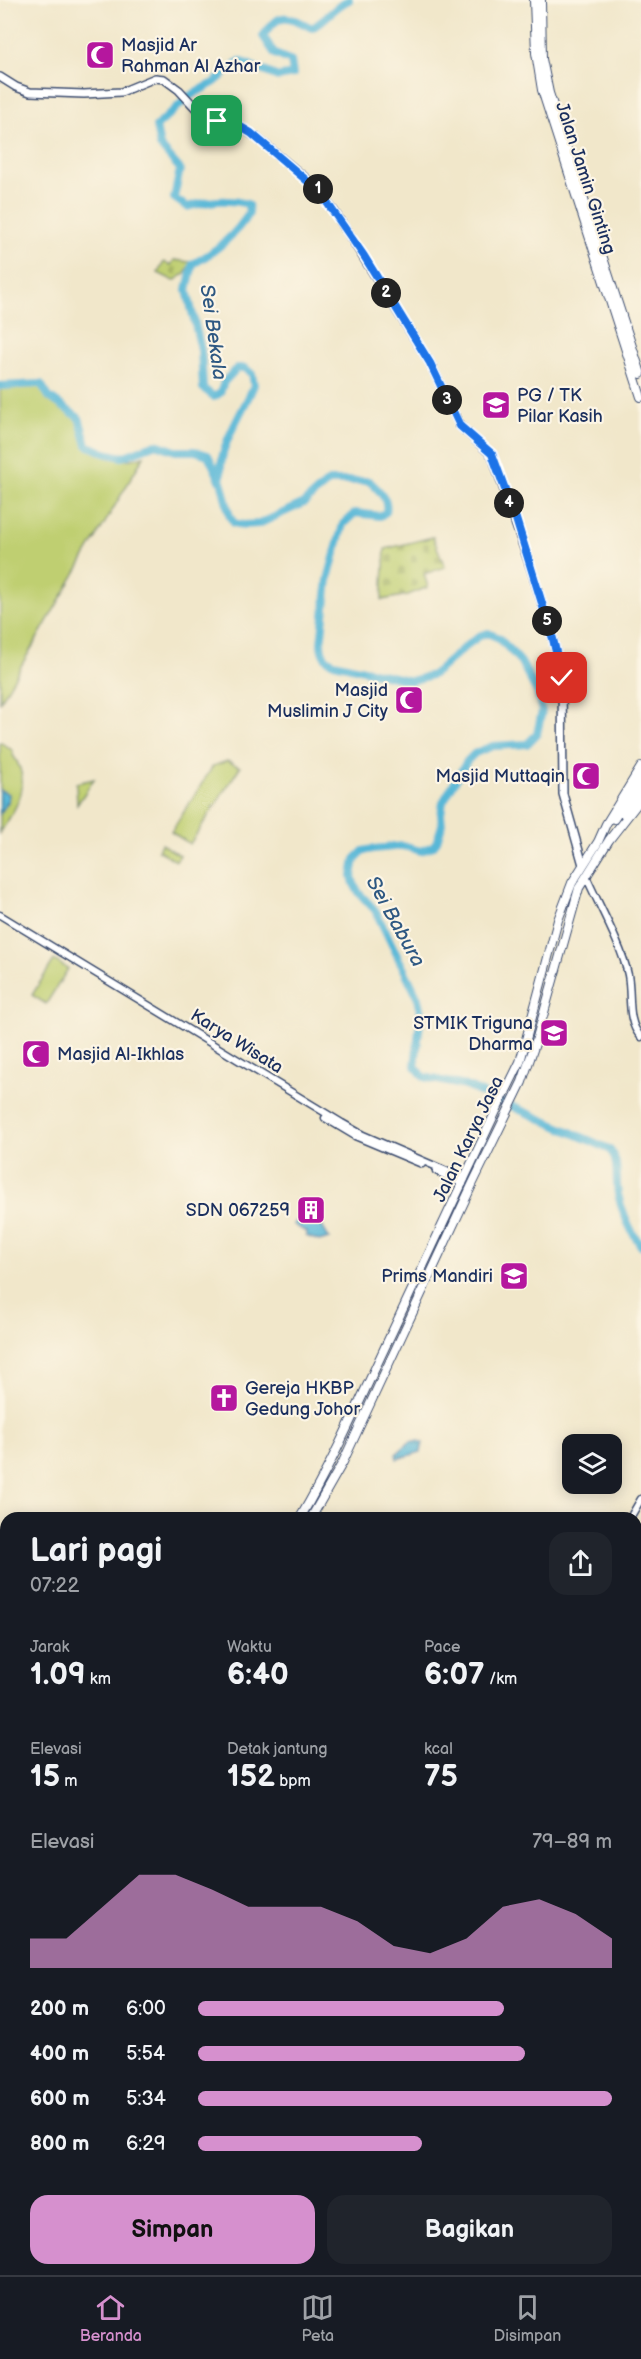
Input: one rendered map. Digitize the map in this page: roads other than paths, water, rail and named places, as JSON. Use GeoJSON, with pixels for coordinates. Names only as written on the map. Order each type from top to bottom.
{"type":"FeatureCollection","features":[{"type":"Feature","properties":{"kind":"highway","name":"Jalan Jamin Ginting"},"geometry":{"type":"LineString","coordinates":[[534,0],[536,53],[542,90],[641,396]]}},
{"type":"Feature","properties":{"kind":"highway","name":"Jalan Jamin Ginting"},"geometry":{"type":"LineString","coordinates":[[541,0],[542,59],[549,93],[641,374]]}},
{"type":"Feature","properties":{"kind":"highway","name":"Jalan Karya Jasa"},"geometry":{"type":"LineString","coordinates":[[304,1512],[357,1421],[518,1093],[558,920],[572,883],[641,768]]}},
{"type":"Feature","properties":{"kind":"highway"},"geometry":{"type":"LineString","coordinates":[[609,840],[616,822],[641,778]]}},
{"type":"Feature","properties":{"kind":"highway"},"geometry":{"type":"LineString","coordinates":[[596,845],[641,788]]}},
{"type":"Feature","properties":{"kind":"highway","name":"Jalan Karya Jasa"},"geometry":{"type":"LineString","coordinates":[[314,1512],[338,1470],[393,1330],[496,1111],[525,1064],[579,888],[609,840],[641,799]]}},
{"type":"Feature","properties":{"kind":"main road"},"geometry":{"type":"LineString","coordinates":[[0,77],[30,92],[84,94],[121,92],[157,78],[168,80],[205,118],[231,124],[251,133],[319,191],[364,256],[430,363],[460,426],[492,454],[522,538],[553,639],[562,678],[563,794],[583,865]]}},
{"type":"Feature","properties":{"kind":"main road"},"geometry":{"type":"LineString","coordinates":[[578,851],[585,853],[596,845]]}},
{"type":"Feature","properties":{"kind":"street"},"geometry":{"type":"LineString","coordinates":[[586,876],[626,968],[631,995],[632,1024],[641,1037]]}},
{"type":"Feature","properties":{"kind":"street"},"geometry":{"type":"LineString","coordinates":[[579,888],[591,887]]}},
{"type":"Feature","properties":{"kind":"street","name":"Karya Wisata"},"geometry":{"type":"LineString","coordinates":[[0,917],[355,1136],[464,1182]]}},
{"type":"Feature","properties":{"kind":"street","name":"Karya Wisata"},"geometry":{"type":"LineString","coordinates":[[0,917],[342,1124],[464,1182]]}},
{"type":"Feature","properties":{"kind":"street"},"geometry":{"type":"LineString","coordinates":[[633,1512],[641,1498]]}},
{"type":"Feature","properties":{"kind":"water"},"geometry":{"type":"Polygon","coordinates":[[[0,790],[9,794],[8,802],[0,814],[0,790]]]}},
{"type":"Feature","properties":{"kind":"water"},"geometry":{"type":"Polygon","coordinates":[[[302,1213],[319,1221],[329,1238],[319,1241],[306,1236],[306,1232],[293,1224],[302,1213]]]}},
{"type":"Feature","properties":{"kind":"water"},"geometry":{"type":"Polygon","coordinates":[[[411,1441],[423,1443],[421,1452],[397,1459],[396,1454],[411,1441]]]}},
{"type":"Feature","properties":{"kind":"waterway","name":"Sei Bekala"},"geometry":{"type":"LineString","coordinates":[[221,476],[221,464],[227,441],[254,385],[252,374],[245,368],[237,368],[224,382],[220,393],[214,397],[203,388],[201,350],[187,290],[193,264],[217,248],[238,228],[249,213],[248,204],[217,201],[187,207],[174,198],[180,169],[160,146],[156,127],[188,97],[215,82],[240,61],[278,77],[293,74],[291,61],[275,54],[263,36],[269,28],[284,18],[296,20],[312,28],[349,0]]}},
{"type":"Feature","properties":{"kind":"waterway","name":"Sei Babura"},"geometry":{"type":"LineString","coordinates":[[0,386],[41,384],[49,397],[79,418],[87,445],[105,453],[122,457],[156,444],[176,451],[195,451],[208,455],[222,484],[230,517],[234,523],[259,524],[304,503],[329,481],[369,481],[384,499],[386,512],[380,516],[355,513],[343,524],[328,579],[321,644],[324,656],[334,663],[411,681],[432,675],[467,645],[488,633],[499,638],[521,662],[537,692],[542,711],[537,734],[527,744],[493,746],[475,753],[467,761],[443,802],[442,825],[433,846],[421,851],[403,846],[363,851],[355,859],[352,876],[359,893],[375,910],[418,998],[421,1013],[415,1066],[424,1077],[466,1086],[609,1149],[615,1159],[617,1188],[622,1208],[641,1246]]}},
{"type":"Feature","properties":{"kind":"place","name":"Masjid Ar Rahman Al Azhar"},"geometry":{"type":"Point","coordinates":[100,55]}},
{"type":"Feature","properties":{"kind":"place","name":"PG / TK Pilar Kasih"},"geometry":{"type":"Point","coordinates":[496,405]}},
{"type":"Feature","properties":{"kind":"place","name":"Masjid Muslimin J City"},"geometry":{"type":"Point","coordinates":[409,700]}},
{"type":"Feature","properties":{"kind":"place","name":"Masjid Muttaqin"},"geometry":{"type":"Point","coordinates":[586,776]}},
{"type":"Feature","properties":{"kind":"place","name":"STMIK Triguna Dharma"},"geometry":{"type":"Point","coordinates":[554,1033]}},
{"type":"Feature","properties":{"kind":"place","name":"Masjid Al-Ikhlas"},"geometry":{"type":"Point","coordinates":[36,1054]}},
{"type":"Feature","properties":{"kind":"place","name":"SDN 067259"},"geometry":{"type":"Point","coordinates":[311,1210]}},
{"type":"Feature","properties":{"kind":"place","name":"Prims Mandiri"},"geometry":{"type":"Point","coordinates":[514,1276]}},
{"type":"Feature","properties":{"kind":"place","name":"Gereja HKBP Gedung Johor"},"geometry":{"type":"Point","coordinates":[224,1398]}}]}
